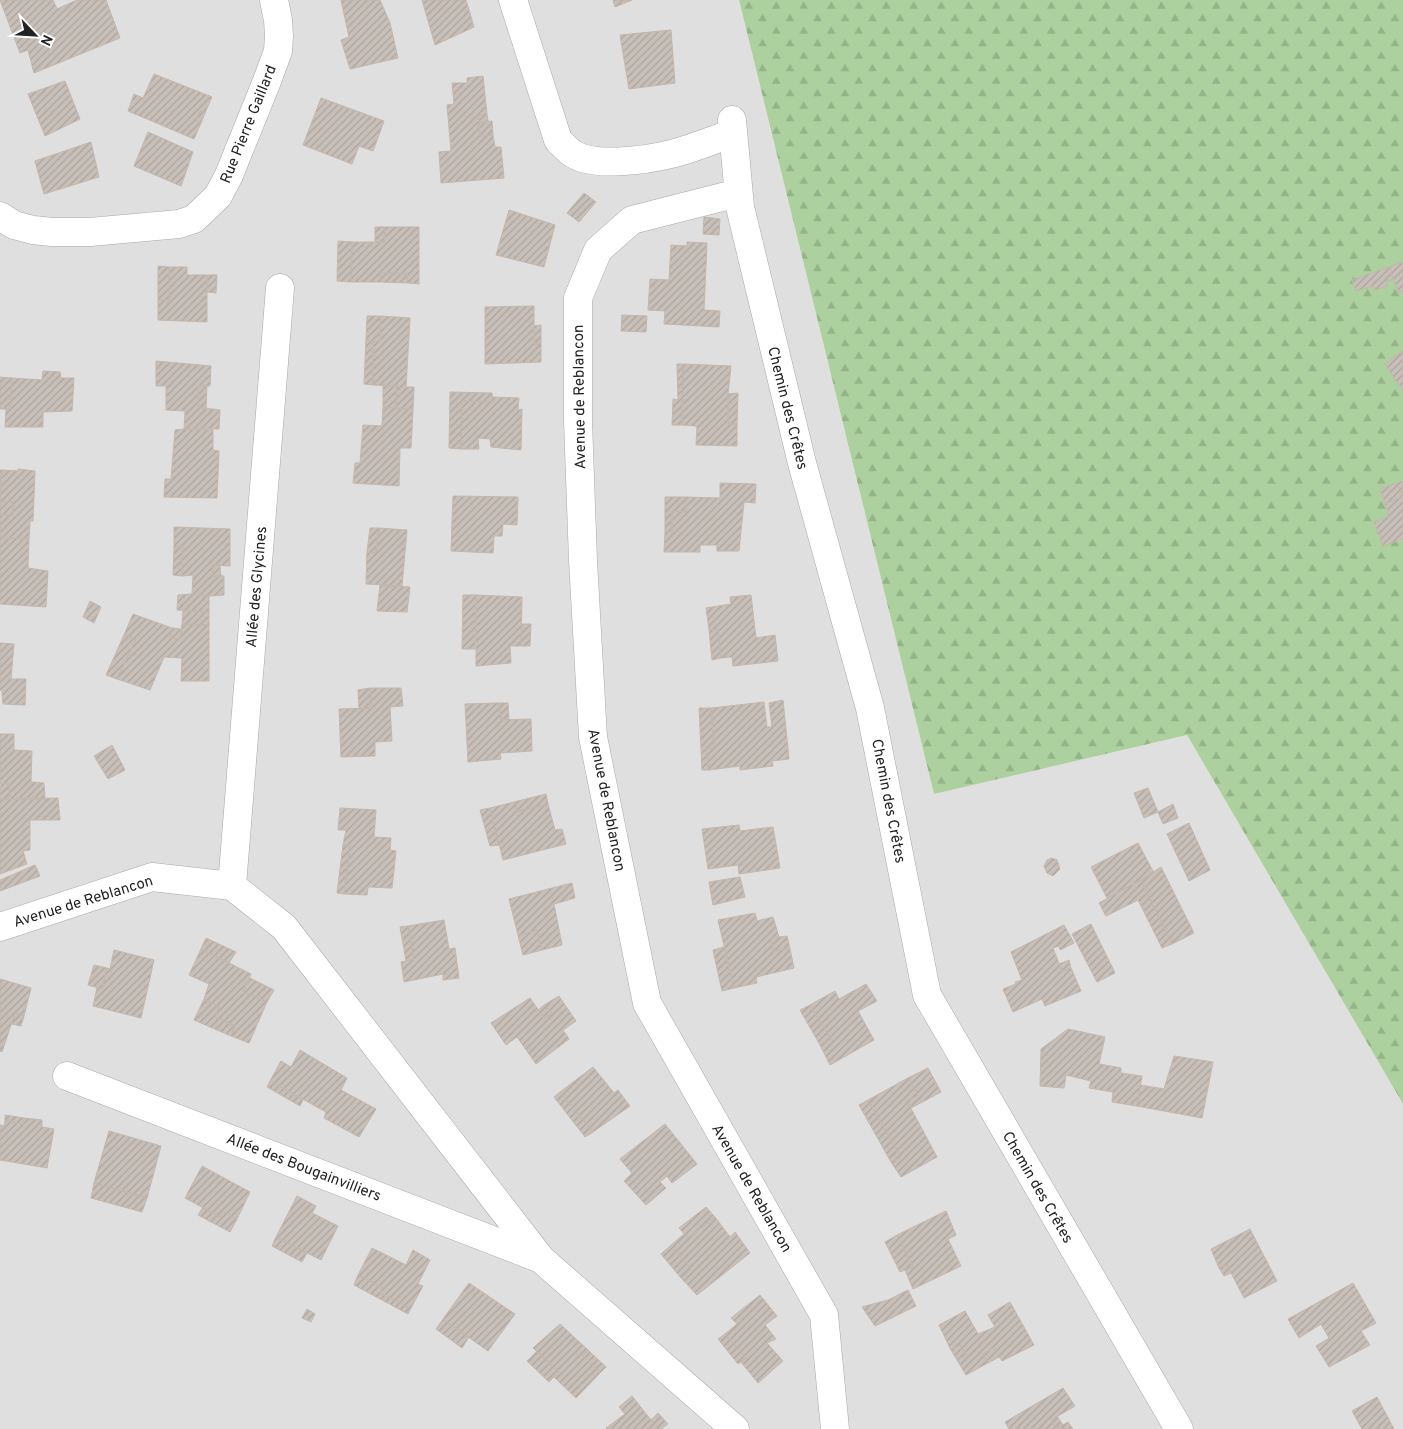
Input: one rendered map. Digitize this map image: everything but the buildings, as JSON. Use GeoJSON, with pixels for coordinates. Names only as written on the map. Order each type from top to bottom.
{"type":"FeatureCollection","features":[{"type":"Feature","properties":{"kind":"street","name":"Rue Pierre Gaillard"},"geometry":{"type":"LineString","coordinates":[[0,216],[14,224],[33,230],[52,232],[179,224],[194,219],[218,196],[229,175],[278,51],[278,20],[274,0]]}},
{"type":"Feature","properties":{"kind":"street","name":"Chemin des Crêtes"},"geometry":{"type":"LineString","coordinates":[[513,0],[558,140],[572,154],[582,158],[617,162],[645,159],[672,154],[733,126],[740,208],[802,463],[870,708],[927,995],[1179,1429]]}},
{"type":"Feature","properties":{"kind":"street","name":"Avenue de Reblancon"},"geometry":{"type":"LineString","coordinates":[[738,193],[632,220],[598,250],[578,298],[579,440],[593,737],[647,1003],[824,1316],[835,1429]]}},
{"type":"Feature","properties":{"kind":"street","name":"Allée des Glycines"},"geometry":{"type":"LineString","coordinates":[[232,886],[280,288]]}},
{"type":"Feature","properties":{"kind":"street","name":"Avenue de Reblancon"},"geometry":{"type":"LineString","coordinates":[[0,927],[152,877],[232,886]]}},
{"type":"Feature","properties":{"kind":"street"},"geometry":{"type":"LineString","coordinates":[[232,886],[284,928],[541,1259],[735,1429]]}},
{"type":"Feature","properties":{"kind":"street","name":"Allée des Bougainvilliers"},"geometry":{"type":"LineString","coordinates":[[67,1076],[541,1259]]}},
{"type":"Feature","properties":{"kind":"shaded area"},"geometry":{"type":"Polygon","coordinates":[[[0,0],[739,0],[934,794],[1187,735],[1403,1104],[1403,1429],[0,1429],[0,0]]]}},
{"type":"Feature","properties":{"kind":"green space"},"geometry":{"type":"Polygon","coordinates":[[[739,0],[1403,0],[1403,1104],[1187,735],[934,794],[739,0]]]}}]}
